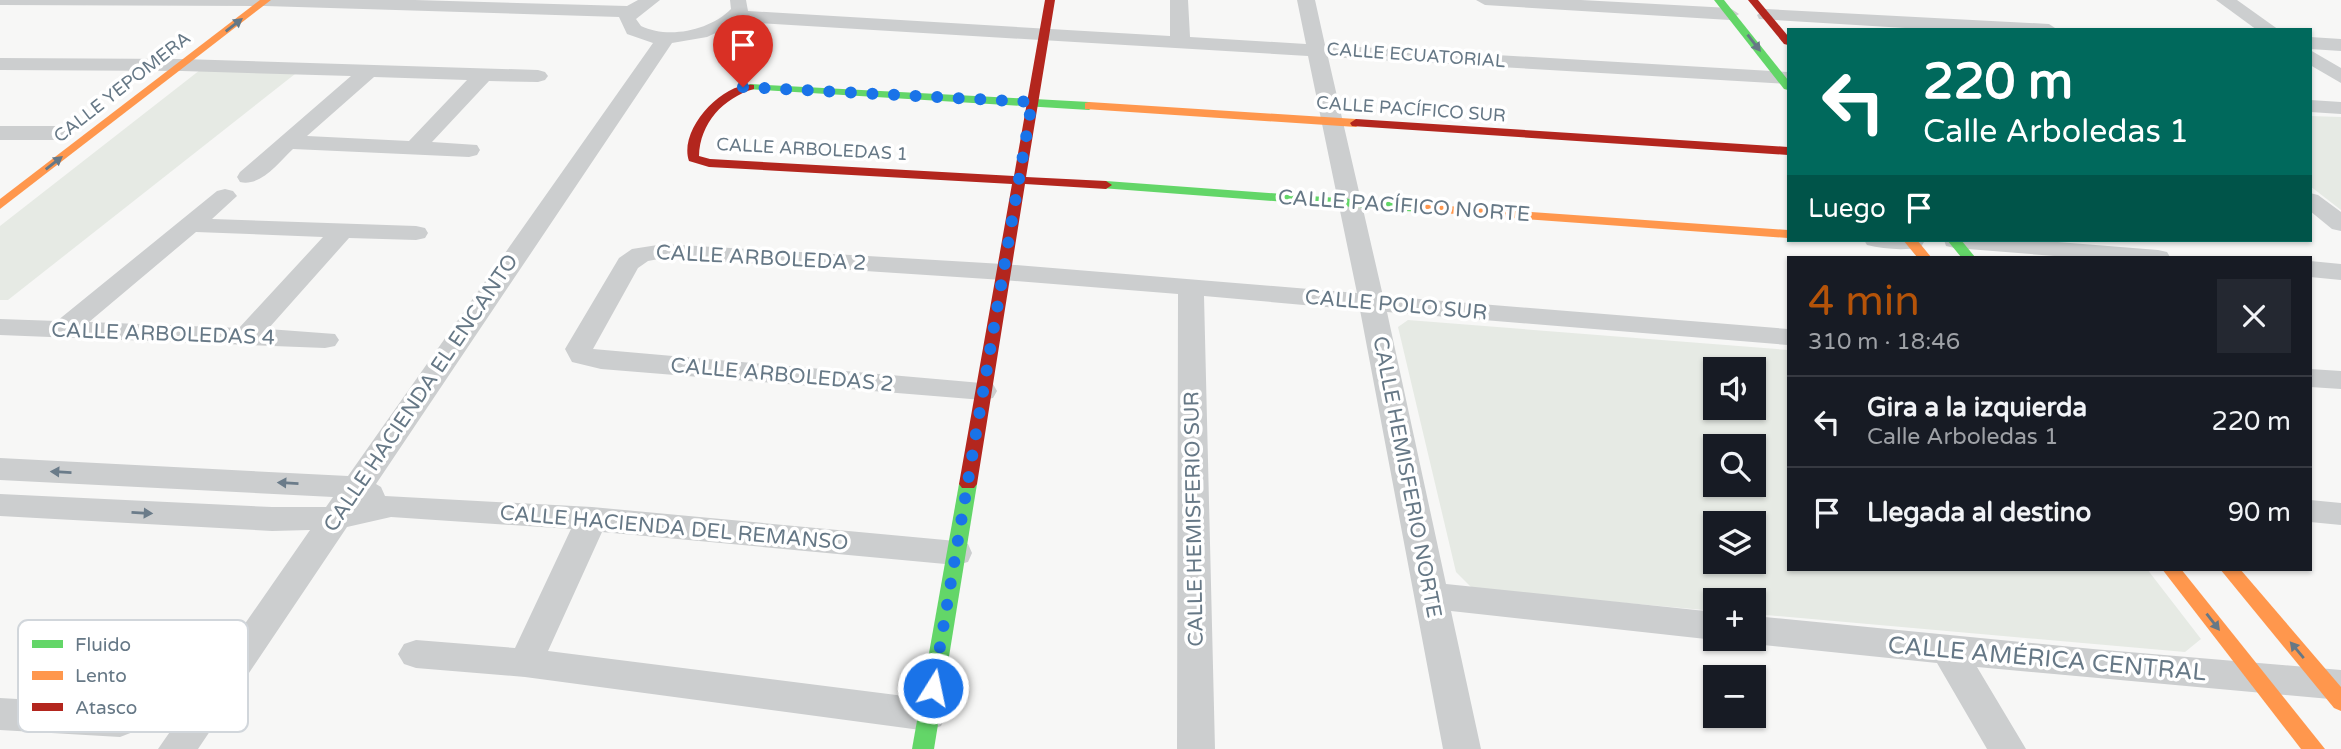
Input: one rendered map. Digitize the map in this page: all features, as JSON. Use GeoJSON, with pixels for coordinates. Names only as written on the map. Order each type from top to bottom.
{"type":"FeatureCollection","features":[{"type":"Feature","properties":{"kind":"street"},"geometry":{"type":"LineString","coordinates":[[0,0],[240,0],[631,12]]}},
{"type":"Feature","properties":{"kind":"street","name":"CALLE YEPOMERA"},"geometry":{"type":"LineString","coordinates":[[207,25],[240,0]]}},
{"type":"Feature","properties":{"kind":"street"},"geometry":{"type":"LineString","coordinates":[[650,0],[631,12],[627,19],[628,27],[636,32],[666,38],[716,29],[736,8]]}},
{"type":"Feature","properties":{"kind":"street"},"geometry":{"type":"LineString","coordinates":[[416,654],[525,663],[926,732],[1049,0]]}},
{"type":"Feature","properties":{"kind":"street"},"geometry":{"type":"LineString","coordinates":[[1179,0],[1180,40]]}},
{"type":"Feature","properties":{"kind":"street","name":"CALLE HEMISFERIO NORTE"},"geometry":{"type":"LineString","coordinates":[[1306,0],[1372,303],[1462,749]]}},
{"type":"Feature","properties":{"kind":"street"},"geometry":{"type":"LineString","coordinates":[[1485,0],[1725,7],[1786,81]]}},
{"type":"Feature","properties":{"kind":"street"},"geometry":{"type":"LineString","coordinates":[[1753,0],[1787,42]]}},
{"type":"Feature","properties":{"kind":"street"},"geometry":{"type":"LineString","coordinates":[[2225,0],[2267,28]]}},
{"type":"Feature","properties":{"kind":"street","name":"CALLE YEPOMERA"},"geometry":{"type":"LineString","coordinates":[[0,205],[178,57],[266,1]]}},
{"type":"Feature","properties":{"kind":"street","name":"CALLE ECUATORIAL"},"geometry":{"type":"LineString","coordinates":[[736,8],[1044,32],[1786,81]]}},
{"type":"Feature","properties":{"kind":"street"},"geometry":{"type":"LineString","coordinates":[[1766,15],[2011,28]]}},
{"type":"Feature","properties":{"kind":"street","name":"CALLE HACIENDA EL ENCANTO"},"geometry":{"type":"LineString","coordinates":[[248,646],[666,38]]}},
{"type":"Feature","properties":{"kind":"street"},"geometry":{"type":"LineString","coordinates":[[2312,43],[2341,45]]}},
{"type":"Feature","properties":{"kind":"street"},"geometry":{"type":"LineString","coordinates":[[0,64],[153,65],[178,57],[370,71],[538,76]]}},
{"type":"Feature","properties":{"kind":"street"},"geometry":{"type":"LineString","coordinates":[[2312,57],[2341,77]]}},
{"type":"Feature","properties":{"kind":"street","name":"CALLE YEPOMERA"},"geometry":{"type":"LineString","coordinates":[[132,80],[153,65]]}},
{"type":"Feature","properties":{"kind":"street"},"geometry":{"type":"LineString","coordinates":[[248,177],[370,71]]}},
{"type":"Feature","properties":{"kind":"street"},"geometry":{"type":"LineString","coordinates":[[415,147],[484,74]]}},
{"type":"Feature","properties":{"kind":"street","name":"CALLE ARBOLEDAS 1"},"geometry":{"type":"LineString","coordinates":[[1019,179],[709,163],[693,158],[692,147],[722,96],[727,91],[743,87],[1032,102]]}},
{"type":"Feature","properties":{"kind":"street","name":"CALLE PACÍFICO SUR"},"geometry":{"type":"LineString","coordinates":[[1032,102],[1787,151]]}},
{"type":"Feature","properties":{"kind":"street"},"geometry":{"type":"LineString","coordinates":[[2312,106],[2341,108]]}},
{"type":"Feature","properties":{"kind":"street"},"geometry":{"type":"LineString","coordinates":[[0,133],[66,129]]}},
{"type":"Feature","properties":{"kind":"street","name":"CALLE YEPOMERA"},"geometry":{"type":"LineString","coordinates":[[41,148],[66,129]]}},
{"type":"Feature","properties":{"kind":"street"},"geometry":{"type":"LineString","coordinates":[[290,142],[469,150]]}},
{"type":"Feature","properties":{"kind":"street","name":"CALLE PACÍFICO NORTE"},"geometry":{"type":"LineString","coordinates":[[1019,179],[1787,234]]}},
{"type":"Feature","properties":{"kind":"street"},"geometry":{"type":"LineString","coordinates":[[63,330],[225,197]]}},
{"type":"Feature","properties":{"kind":"street"},"geometry":{"type":"LineString","coordinates":[[2312,202],[2341,224]]}},
{"type":"Feature","properties":{"kind":"street"},"geometry":{"type":"LineString","coordinates":[[189,225],[416,233]]}},
{"type":"Feature","properties":{"kind":"street"},"geometry":{"type":"LineString","coordinates":[[246,337],[343,230]]}},
{"type":"Feature","properties":{"kind":"street"},"geometry":{"type":"LineString","coordinates":[[1889,242],[1915,246]]}},
{"type":"Feature","properties":{"kind":"street"},"geometry":{"type":"LineString","coordinates":[[1959,246],[2140,256]]}},
{"type":"Feature","properties":{"kind":"street","name":"CALLE ARBOLEDA 2"},"geometry":{"type":"LineString","coordinates":[[582,356],[579,349],[582,341],[620,273],[634,258],[652,251],[1003,272]]}},
{"type":"Feature","properties":{"kind":"street"},"geometry":{"type":"LineString","coordinates":[[2312,269],[2341,272]]}},
{"type":"Feature","properties":{"kind":"street","name":"CALLE POLO SUR"},"geometry":{"type":"LineString","coordinates":[[1003,272],[1787,337]]}},
{"type":"Feature","properties":{"kind":"street","name":"CALLE HEMISFERIO SUR"},"geometry":{"type":"LineString","coordinates":[[1191,289],[1196,749]]}},
{"type":"Feature","properties":{"kind":"street","name":"CALLE ARBOLEDAS 4"},"geometry":{"type":"LineString","coordinates":[[0,327],[326,340]]}},
{"type":"Feature","properties":{"kind":"street","name":"CALLE ARBOLEDAS 2"},"geometry":{"type":"LineString","coordinates":[[582,356],[614,362],[983,391]]}},
{"type":"Feature","properties":{"kind":"street"},"geometry":{"type":"LineString","coordinates":[[2312,378],[2341,380]]}},
{"type":"Feature","properties":{"kind":"street","name":"CALLE HACIENDA DEL REMANSO"},"geometry":{"type":"LineString","coordinates":[[0,469],[357,487],[391,506]]}},
{"type":"Feature","properties":{"kind":"street","name":"CALLE HACIENDA DEL REMANSO"},"geometry":{"type":"LineString","coordinates":[[0,505],[272,519],[336,518],[391,506],[592,519],[956,553]]}},
{"type":"Feature","properties":{"kind":"street"},"geometry":{"type":"LineString","coordinates":[[2312,511],[2341,514]]}},
{"type":"Feature","properties":{"kind":"street"},"geometry":{"type":"LineString","coordinates":[[525,663],[592,519]]}},
{"type":"Feature","properties":{"kind":"street"},"geometry":{"type":"LineString","coordinates":[[2173,571],[2314,749]]}},
{"type":"Feature","properties":{"kind":"street"},"geometry":{"type":"LineString","coordinates":[[2231,571],[2336,691]]}},
{"type":"Feature","properties":{"kind":"street"},"geometry":{"type":"LineString","coordinates":[[1432,596],[1703,625]]}},
{"type":"Feature","properties":{"kind":"street","name":"CALLE AMÉRICA CENTRAL"},"geometry":{"type":"LineString","coordinates":[[1766,631],[1949,651],[2258,678],[2336,691]]}},
{"type":"Feature","properties":{"kind":"street"},"geometry":{"type":"LineString","coordinates":[[1949,651],[2007,749]]}},
{"type":"Feature","properties":{"kind":"street","name":"CALLE HACIENDA EL ENCANTO"},"geometry":{"type":"LineString","coordinates":[[177,749],[189,732]]}},
{"type":"Feature","properties":{"kind":"shaded area"},"geometry":{"type":"Polygon","coordinates":[[[200,70],[295,74],[8,300],[0,300],[0,226],[200,70]]]}},
{"type":"Feature","properties":{"kind":"shaded area"},"geometry":{"type":"Polygon","coordinates":[[[2312,116],[2341,117],[2341,210],[2312,188],[2312,116]]]}},
{"type":"Feature","properties":{"kind":"shaded area"},"geometry":{"type":"Polygon","coordinates":[[[1408,320],[1787,350],[1787,571],[2149,571],[2201,639],[2185,652],[1766,615],[1766,588],[1703,588],[1703,610],[1473,589],[1456,572],[1398,327],[1408,320]]]}},
{"type":"Feature","properties":{"kind":"traffic: fast"},"geometry":{"type":"LineString","coordinates":[[1719,0],[1787,86]]}},
{"type":"Feature","properties":{"kind":"traffic: fast"},"geometry":{"type":"LineString","coordinates":[[750,87],[1089,106]]}},
{"type":"Feature","properties":{"kind":"traffic: fast"},"geometry":{"type":"LineString","coordinates":[[1106,185],[1419,208]]}},
{"type":"Feature","properties":{"kind":"traffic: fast"},"geometry":{"type":"LineString","coordinates":[[1956,242],[1967,256]]}},
{"type":"Feature","properties":{"kind":"traffic: fast"},"geometry":{"type":"LineString","coordinates":[[923,749],[968,484]]}},
{"type":"Feature","properties":{"kind":"traffic: slow"},"geometry":{"type":"LineString","coordinates":[[0,205],[266,0]]}},
{"type":"Feature","properties":{"kind":"traffic: slow"},"geometry":{"type":"LineString","coordinates":[[1089,106],[1356,123]]}},
{"type":"Feature","properties":{"kind":"traffic: slow"},"geometry":{"type":"LineString","coordinates":[[1419,208],[1787,234]]}},
{"type":"Feature","properties":{"kind":"traffic: slow"},"geometry":{"type":"LineString","coordinates":[[1912,242],[1923,256]]}},
{"type":"Feature","properties":{"kind":"traffic: slow"},"geometry":{"type":"LineString","coordinates":[[2173,571],[2314,749]]}},
{"type":"Feature","properties":{"kind":"traffic: slow"},"geometry":{"type":"LineString","coordinates":[[2231,571],[2341,702]]}},
{"type":"Feature","properties":{"kind":"traffic: jam"},"geometry":{"type":"LineString","coordinates":[[968,484],[1050,0]]}},
{"type":"Feature","properties":{"kind":"traffic: jam"},"geometry":{"type":"LineString","coordinates":[[1753,0],[1787,41]]}},
{"type":"Feature","properties":{"kind":"traffic: jam"},"geometry":{"type":"LineString","coordinates":[[750,87],[739,90],[718,103],[702,123],[693,146],[693,158],[709,163],[1106,185]]}},
{"type":"Feature","properties":{"kind":"traffic: jam"},"geometry":{"type":"LineString","coordinates":[[1356,123],[1787,151]]}},
{"type":"Feature","properties":{"kind":"route"},"geometry":{"type":"LineString","coordinates":[[743,87],[1032,102],[933,688]]}}]}
